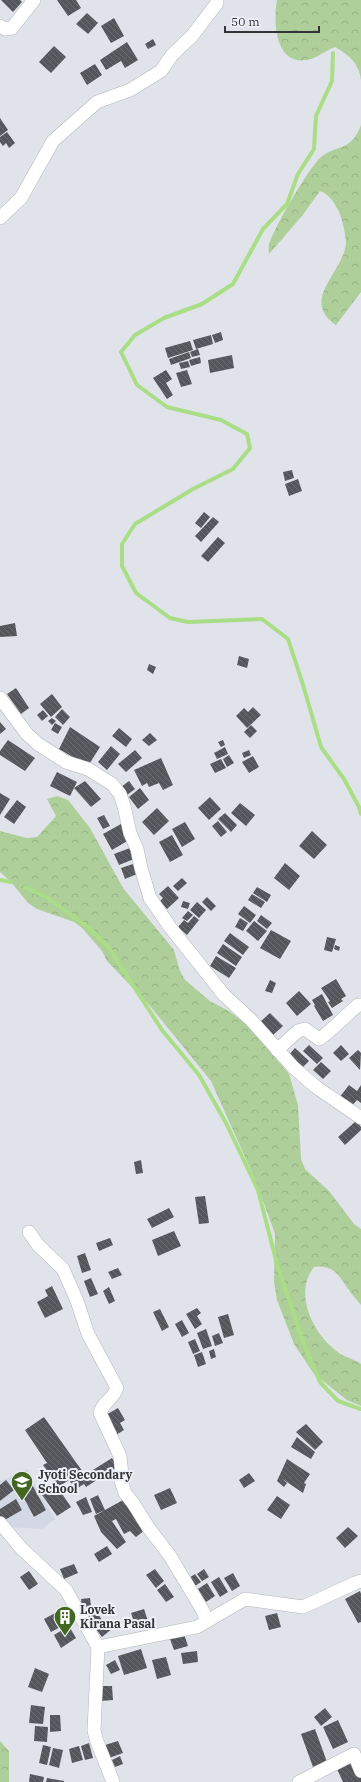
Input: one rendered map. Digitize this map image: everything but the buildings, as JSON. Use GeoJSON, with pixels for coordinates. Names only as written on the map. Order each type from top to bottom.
{"type":"FeatureCollection","features":[{"type":"Feature","properties":{"kind":"street"},"geometry":{"type":"LineString","coordinates":[[0,26],[4,29],[12,28],[34,0]]}},
{"type":"Feature","properties":{"kind":"street"},"geometry":{"type":"LineString","coordinates":[[0,218],[20,198],[53,141],[97,102],[130,90],[161,70],[172,55],[192,36],[217,3],[217,0]]}},
{"type":"Feature","properties":{"kind":"street"},"geometry":{"type":"LineString","coordinates":[[0,698],[27,734],[38,744],[66,762],[88,769],[112,784],[120,794],[147,888],[157,909],[224,995],[251,1020],[292,1067],[316,1087],[361,1118]]}},
{"type":"Feature","properties":{"kind":"street"},"geometry":{"type":"LineString","coordinates":[[277,1050],[298,1031],[305,1029],[319,1039],[323,1037],[358,1005],[361,1005]]}},
{"type":"Feature","properties":{"kind":"street"},"geometry":{"type":"LineString","coordinates":[[29,1232],[38,1245],[63,1269],[77,1301],[88,1334],[117,1388],[115,1393],[103,1406],[100,1413],[120,1456],[122,1481],[125,1493],[170,1556],[203,1611],[207,1621]]}},
{"type":"Feature","properties":{"kind":"street"},"geometry":{"type":"LineString","coordinates":[[0,1523],[21,1548],[66,1590],[98,1647],[94,1730],[96,1739],[113,1782]]}},
{"type":"Feature","properties":{"kind":"street"},"geometry":{"type":"LineString","coordinates":[[98,1647],[197,1627],[245,1599],[303,1607],[361,1582]]}},
{"type":"Feature","properties":{"kind":"street"},"geometry":{"type":"LineString","coordinates":[[299,1782],[354,1754],[361,1771]]}},
{"type":"Feature","properties":{"kind":"shaded area","name":"Jyoti Secondary School"},"geometry":{"type":"Polygon","coordinates":[[[28,1469],[35,1485],[55,1519],[42,1529],[8,1527],[0,1519],[0,1481],[28,1469]]]}},
{"type":"Feature","properties":{"kind":"green space"},"geometry":{"type":"Polygon","coordinates":[[[277,0],[361,0],[361,80],[356,64],[345,53],[335,47],[306,60],[296,60],[288,56],[282,49],[276,30],[275,19],[277,0]]]}},
{"type":"Feature","properties":{"kind":"green space"},"geometry":{"type":"Polygon","coordinates":[[[361,125],[361,292],[336,325],[326,315],[322,306],[322,296],[343,254],[346,243],[341,217],[331,199],[320,191],[302,216],[269,254],[269,246],[284,213],[310,171],[322,156],[349,143],[361,125]]]}},
{"type":"Feature","properties":{"kind":"green space"},"geometry":{"type":"Polygon","coordinates":[[[57,796],[68,800],[90,828],[123,888],[174,950],[180,971],[185,980],[210,1001],[229,1011],[246,1024],[289,1074],[298,1105],[301,1159],[305,1169],[329,1191],[354,1224],[361,1229],[361,1305],[339,1276],[331,1269],[314,1267],[308,1278],[305,1289],[309,1313],[321,1336],[339,1353],[361,1364],[361,1406],[347,1400],[314,1374],[294,1344],[277,1300],[274,1282],[275,1234],[257,1184],[211,1081],[150,1006],[107,961],[102,951],[82,928],[74,922],[37,909],[28,903],[11,882],[0,872],[0,831],[27,838],[37,837],[56,816],[47,799],[57,796]]]}},
{"type":"Feature","properties":{"kind":"green space"},"geometry":{"type":"Polygon","coordinates":[[[0,1741],[9,1751],[9,1782],[0,1782],[0,1741]]]}},
{"type":"Feature","properties":{"kind":"waterway"},"geometry":{"type":"LineString","coordinates":[[333,53],[332,81],[316,116],[314,149],[298,174],[287,204],[263,229],[233,284],[202,304],[164,318],[135,335],[121,352],[137,385],[167,407],[221,420],[247,434],[250,448],[233,469],[193,489],[135,524],[122,544],[122,566],[136,593],[170,618],[188,622],[262,619],[288,639],[321,747],[344,779],[359,807],[361,814]]}},
{"type":"Feature","properties":{"kind":"waterway"},"geometry":{"type":"LineString","coordinates":[[0,880],[11,882]]}},
{"type":"Feature","properties":{"kind":"waterway"},"geometry":{"type":"LineString","coordinates":[[25,887],[48,898],[89,928],[109,948],[162,1030],[199,1075],[226,1123],[258,1190],[278,1268],[305,1347],[320,1382],[338,1401],[361,1409]]}},
{"type":"Feature","properties":{"kind":"place","name":"Jyoti Secondary School"},"geometry":{"type":"Point","coordinates":[22,1502]}},
{"type":"Feature","properties":{"kind":"place","name":"Lovek Kirana Pasal"},"geometry":{"type":"Point","coordinates":[65,1636]}}]}
